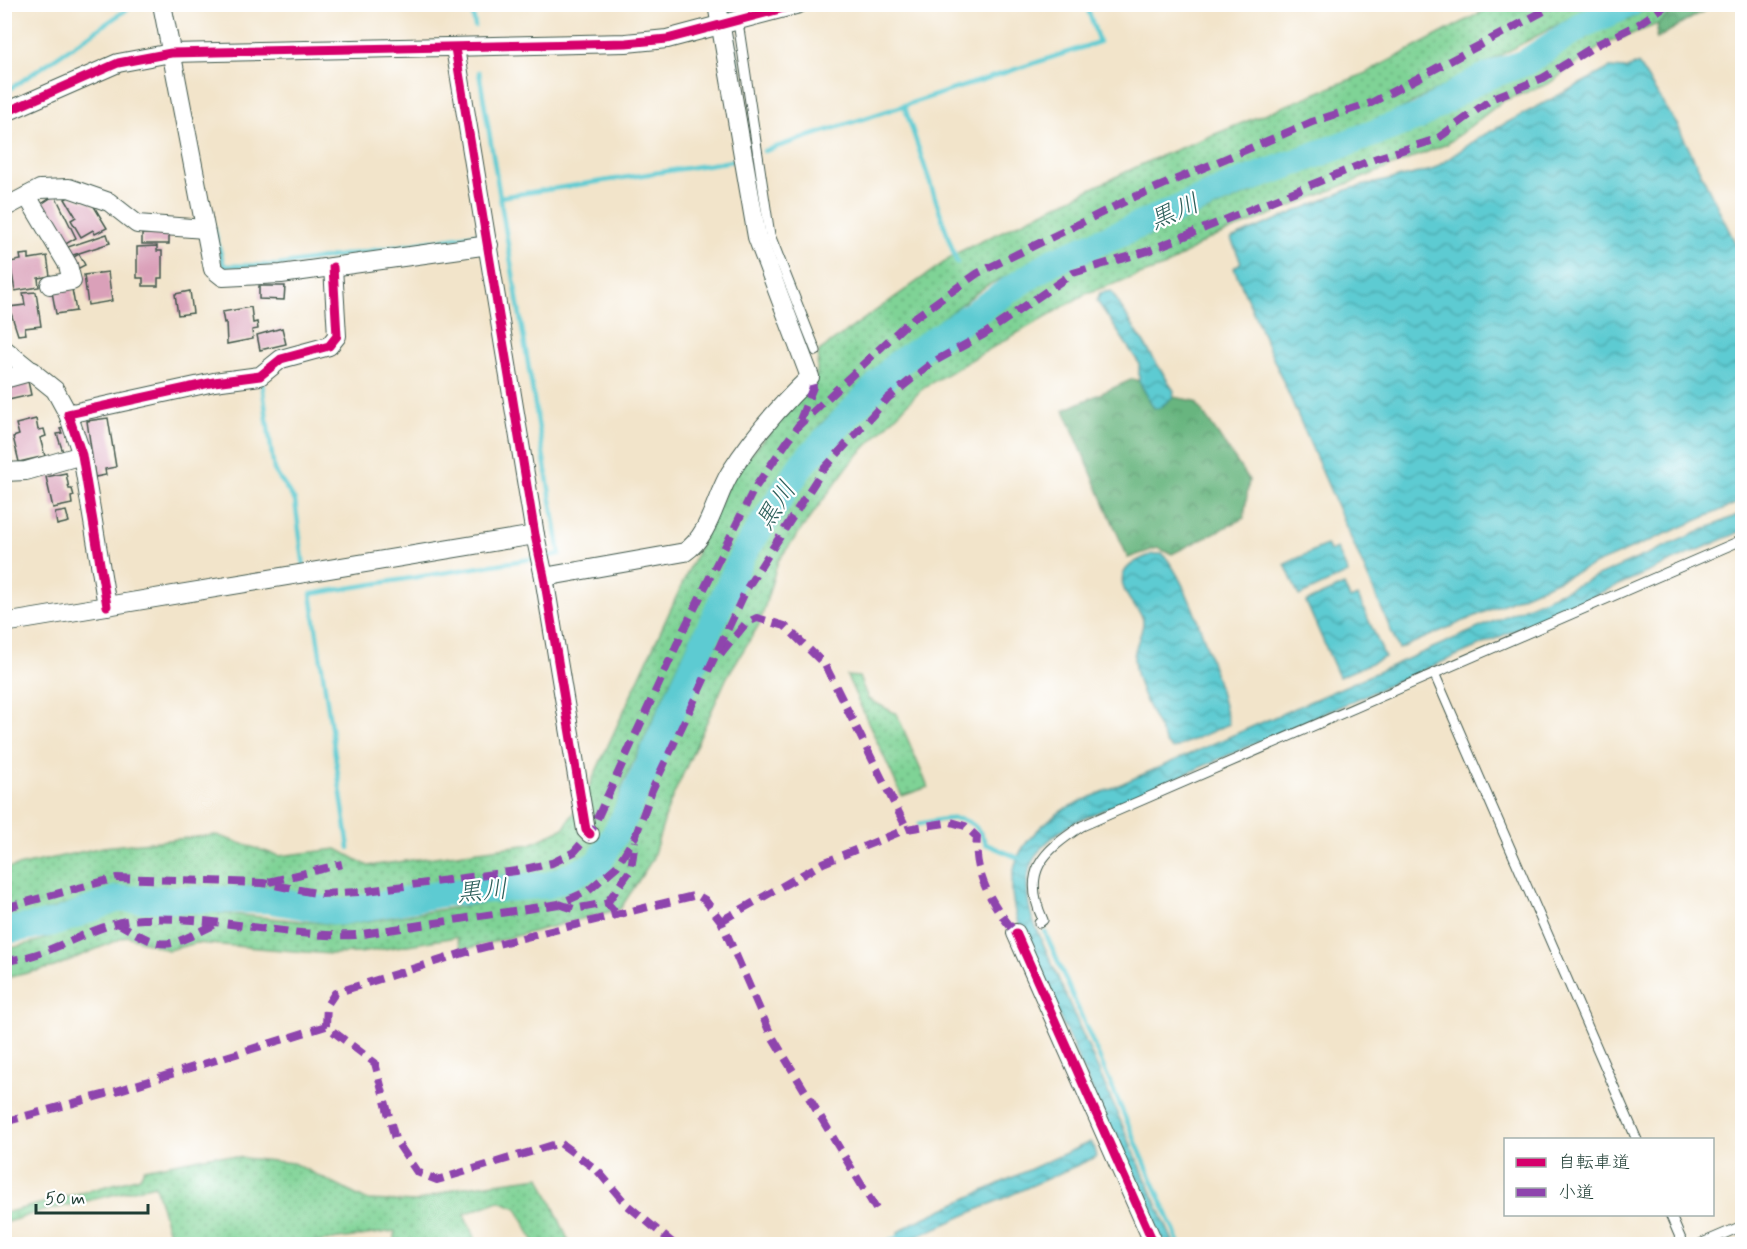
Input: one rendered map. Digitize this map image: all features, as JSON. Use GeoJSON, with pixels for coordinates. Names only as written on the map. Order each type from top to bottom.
{"type":"FeatureCollection","features":[{"type":"Feature","properties":{"kind":"street"},"geometry":{"type":"LineString","coordinates":[[162,4],[213,269],[223,277],[281,274],[489,245]]}},
{"type":"Feature","properties":{"kind":"street"},"geometry":{"type":"LineString","coordinates":[[541,564],[685,552],[697,544],[729,475],[765,421],[810,377],[757,237],[717,4]]}},
{"type":"Feature","properties":{"kind":"street"},"geometry":{"type":"LineString","coordinates":[[4,113],[118,63],[171,53],[626,43],[667,39],[720,27],[737,13],[799,4]]}},
{"type":"Feature","properties":{"kind":"street"},"geometry":{"type":"LineString","coordinates":[[468,47],[489,245],[535,535],[586,830],[590,834]]}},
{"type":"Feature","properties":{"kind":"street"},"geometry":{"type":"LineString","coordinates":[[4,208],[40,189],[69,188],[109,202],[136,224],[205,229]]}},
{"type":"Feature","properties":{"kind":"street"},"geometry":{"type":"LineString","coordinates":[[27,196],[68,265],[72,281],[50,285]]}},
{"type":"Feature","properties":{"kind":"street"},"geometry":{"type":"LineString","coordinates":[[68,414],[214,382],[260,376],[281,359],[329,346],[337,336],[333,267]]}},
{"type":"Feature","properties":{"kind":"street"},"geometry":{"type":"LineString","coordinates":[[4,349],[55,390],[68,414],[82,455],[107,606]]}},
{"type":"Feature","properties":{"kind":"street"},"geometry":{"type":"LineString","coordinates":[[4,379],[33,371]]}},
{"type":"Feature","properties":{"kind":"street"},"geometry":{"type":"LineString","coordinates":[[4,472],[26,471],[82,455]]}},
{"type":"Feature","properties":{"kind":"street"},"geometry":{"type":"LineString","coordinates":[[4,623],[535,535]]}},
{"type":"Feature","properties":{"kind":"street"},"geometry":{"type":"LineString","coordinates":[[1016,933],[1154,1245]]}},
{"type":"Feature","properties":{"kind":"lane"},"geometry":{"type":"LineString","coordinates":[[737,13],[770,235],[816,351]]}},
{"type":"Feature","properties":{"kind":"lane"},"geometry":{"type":"LineString","coordinates":[[1039,923],[1043,920],[1034,902],[1032,885],[1036,869],[1054,844],[1082,826],[1743,540]]}},
{"type":"Feature","properties":{"kind":"lane"},"geometry":{"type":"LineString","coordinates":[[1434,673],[1636,1138]]}},
{"type":"Feature","properties":{"kind":"lane"},"geometry":{"type":"LineString","coordinates":[[1670,1216],[1683,1245]]}},
{"type":"Feature","properties":{"kind":"lane"},"geometry":{"type":"LineString","coordinates":[[1700,1245],[1743,1226]]}},
{"type":"Feature","properties":{"kind":"green space"},"geometry":{"type":"Polygon","coordinates":[[[1683,4],[1714,5],[1656,39],[1658,24],[1683,4]]]}},
{"type":"Feature","properties":{"kind":"green space"},"geometry":{"type":"Polygon","coordinates":[[[1495,5],[1594,5],[1390,115],[1132,216],[986,286],[907,345],[822,423],[786,469],[695,629],[624,782],[605,837],[584,862],[553,875],[339,906],[262,896],[114,889],[5,924],[4,869],[103,847],[216,835],[279,856],[337,849],[368,866],[531,844],[564,828],[587,791],[731,478],[816,378],[819,351],[959,252],[1151,160],[1366,73],[1495,5]]]}},
{"type":"Feature","properties":{"kind":"green space"},"geometry":{"type":"Polygon","coordinates":[[[1651,5],[1683,5],[1658,24],[1603,45],[1548,84],[1503,101],[1447,144],[1205,241],[1166,266],[1087,293],[924,387],[851,462],[778,561],[760,623],[727,677],[669,805],[652,860],[620,909],[462,950],[456,937],[360,953],[330,954],[197,943],[168,950],[127,936],[54,967],[5,978],[4,950],[41,940],[103,914],[148,906],[341,925],[563,891],[599,871],[622,841],[637,801],[736,586],[812,465],[880,390],[923,354],[1066,262],[1137,240],[1378,140],[1431,124],[1488,84],[1525,75],[1591,33],[1634,17],[1651,5]]]}},
{"type":"Feature","properties":{"kind":"green space"},"geometry":{"type":"Polygon","coordinates":[[[1133,379],[1139,381],[1154,408],[1159,408],[1173,397],[1195,401],[1249,480],[1244,518],[1172,554],[1157,548],[1128,558],[1064,410],[1133,379]]]}},
{"type":"Feature","properties":{"kind":"green space"},"geometry":{"type":"Polygon","coordinates":[[[847,676],[859,677],[868,699],[897,714],[928,787],[902,796],[847,676]]]}},
{"type":"Feature","properties":{"kind":"green space"},"geometry":{"type":"Polygon","coordinates":[[[215,1155],[293,1163],[366,1200],[416,1202],[458,1188],[540,1177],[570,1244],[535,1244],[517,1208],[499,1201],[464,1214],[477,1244],[395,1244],[395,1231],[304,1244],[172,1244],[155,1185],[35,1213],[5,1223],[5,1213],[140,1177],[144,1169],[215,1155]]]}},
{"type":"Feature","properties":{"kind":"water"},"geometry":{"type":"Polygon","coordinates":[[[1638,64],[1678,126],[1742,257],[1742,501],[1399,649],[1234,268],[1241,262],[1231,239],[1349,189],[1432,170],[1480,137],[1610,68],[1625,69],[1638,64]]]}},
{"type":"Feature","properties":{"kind":"water"},"geometry":{"type":"Polygon","coordinates":[[[1111,291],[1174,391],[1173,397],[1159,408],[1154,408],[1139,381],[1139,363],[1097,301],[1100,293],[1111,291]]]}},
{"type":"Feature","properties":{"kind":"water"},"geometry":{"type":"Polygon","coordinates":[[[1742,513],[1742,531],[1073,823],[1059,832],[1039,851],[1028,873],[1028,901],[1032,918],[1174,1244],[1160,1244],[1018,923],[1012,886],[1018,856],[1026,843],[1050,819],[1066,808],[1742,513]]]}},
{"type":"Feature","properties":{"kind":"water"},"geometry":{"type":"Polygon","coordinates":[[[1326,545],[1330,551],[1337,548],[1348,573],[1299,596],[1285,564],[1326,545]]]}},
{"type":"Feature","properties":{"kind":"water"},"geometry":{"type":"Polygon","coordinates":[[[1153,554],[1163,554],[1174,569],[1194,611],[1229,724],[1173,749],[1167,745],[1138,681],[1134,654],[1143,620],[1123,585],[1125,571],[1129,566],[1153,554]]]}},
{"type":"Feature","properties":{"kind":"water"},"geometry":{"type":"Polygon","coordinates":[[[1344,585],[1350,599],[1358,596],[1385,657],[1339,677],[1306,602],[1344,585]]]}},
{"type":"Feature","properties":{"kind":"water"},"geometry":{"type":"Polygon","coordinates":[[[1090,1142],[1095,1148],[1096,1157],[916,1237],[901,1241],[898,1237],[898,1232],[913,1223],[1090,1142]]]}},
{"type":"Feature","properties":{"kind":"building"},"geometry":{"type":"Polygon","coordinates":[[[55,195],[76,238],[64,245],[40,205],[55,195]]]}},
{"type":"Feature","properties":{"kind":"building"},"geometry":{"type":"Polygon","coordinates":[[[71,196],[92,203],[107,228],[95,234],[93,230],[81,237],[71,220],[76,217],[65,199],[71,196]]]}},
{"type":"Feature","properties":{"kind":"building"},"geometry":{"type":"Polygon","coordinates":[[[107,234],[110,243],[70,256],[68,247],[107,234]]]}},
{"type":"Feature","properties":{"kind":"building"},"geometry":{"type":"Polygon","coordinates":[[[142,234],[169,234],[169,244],[142,244],[142,234]]]}},
{"type":"Feature","properties":{"kind":"building"},"geometry":{"type":"Polygon","coordinates":[[[157,246],[157,251],[162,251],[162,278],[158,278],[158,286],[143,286],[143,278],[137,278],[137,247],[157,246]]]}},
{"type":"Feature","properties":{"kind":"building"},"geometry":{"type":"Polygon","coordinates":[[[29,254],[29,259],[47,256],[50,276],[38,278],[39,287],[15,291],[10,262],[21,260],[20,255],[29,254]]]}},
{"type":"Feature","properties":{"kind":"building"},"geometry":{"type":"Polygon","coordinates":[[[79,254],[85,265],[77,269],[72,258],[79,254]]]}},
{"type":"Feature","properties":{"kind":"building"},"geometry":{"type":"Polygon","coordinates":[[[108,272],[112,301],[88,305],[84,275],[108,272]]]}},
{"type":"Feature","properties":{"kind":"building"},"geometry":{"type":"Polygon","coordinates":[[[259,286],[285,286],[284,300],[259,299],[259,286]]]}},
{"type":"Feature","properties":{"kind":"building"},"geometry":{"type":"Polygon","coordinates":[[[72,289],[76,311],[56,314],[52,292],[72,289]]]}},
{"type":"Feature","properties":{"kind":"building"},"geometry":{"type":"Polygon","coordinates":[[[190,291],[193,313],[178,315],[175,294],[190,291]]]}},
{"type":"Feature","properties":{"kind":"building"},"geometry":{"type":"Polygon","coordinates":[[[36,292],[41,326],[25,328],[26,334],[18,335],[9,307],[25,305],[23,293],[36,292]]]}},
{"type":"Feature","properties":{"kind":"building"},"geometry":{"type":"Polygon","coordinates":[[[251,307],[253,323],[257,322],[258,329],[252,330],[253,339],[227,344],[226,322],[224,323],[222,312],[251,307]]]}},
{"type":"Feature","properties":{"kind":"building"},"geometry":{"type":"Polygon","coordinates":[[[282,328],[286,344],[260,350],[257,335],[282,328]]]}},
{"type":"Feature","properties":{"kind":"building"},"geometry":{"type":"Polygon","coordinates":[[[28,381],[31,395],[4,401],[4,386],[28,381]]]}},
{"type":"Feature","properties":{"kind":"building"},"geometry":{"type":"Polygon","coordinates":[[[108,418],[116,467],[105,469],[106,475],[95,477],[87,421],[108,418]]]}},
{"type":"Feature","properties":{"kind":"building"},"geometry":{"type":"Polygon","coordinates":[[[36,419],[38,430],[44,429],[46,436],[40,438],[45,456],[19,462],[13,437],[19,435],[16,424],[36,419]]]}},
{"type":"Feature","properties":{"kind":"building"},"geometry":{"type":"Polygon","coordinates":[[[66,427],[73,448],[63,452],[57,434],[62,433],[60,429],[66,427]]]}},
{"type":"Feature","properties":{"kind":"building"},"geometry":{"type":"Polygon","coordinates":[[[66,473],[69,489],[72,489],[74,496],[71,497],[72,504],[53,508],[46,477],[66,473]]]}},
{"type":"Feature","properties":{"kind":"building"},"geometry":{"type":"Polygon","coordinates":[[[66,511],[69,522],[57,525],[55,513],[66,511]]]}},
{"type":"Feature","properties":{"kind":"waterway"},"geometry":{"type":"LineString","coordinates":[[4,93],[135,4]]}},
{"type":"Feature","properties":{"kind":"waterway"},"geometry":{"type":"LineString","coordinates":[[471,4],[475,26]]}},
{"type":"Feature","properties":{"kind":"waterway"},"geometry":{"type":"LineString","coordinates":[[728,4],[730,17]]}},
{"type":"Feature","properties":{"kind":"waterway"},"geometry":{"type":"LineString","coordinates":[[764,151],[1099,42],[1086,4]]}},
{"type":"Feature","properties":{"kind":"waterway","name":"黒川"},"geometry":{"type":"LineString","coordinates":[[4,931],[57,922],[117,899],[268,900],[339,912],[446,893],[549,885],[599,863],[624,818],[743,554],[803,463],[897,364],[1052,262],[1239,183],[1418,117],[1478,80],[1526,62],[1584,24],[1630,4]]}},
{"type":"Feature","properties":{"kind":"waterway"},"geometry":{"type":"LineString","coordinates":[[731,26],[740,85]]}},
{"type":"Feature","properties":{"kind":"waterway"},"geometry":{"type":"LineString","coordinates":[[479,72],[560,554],[545,557]]}},
{"type":"Feature","properties":{"kind":"waterway"},"geometry":{"type":"LineString","coordinates":[[904,105],[957,263]]}},
{"type":"Feature","properties":{"kind":"waterway"},"geometry":{"type":"LineString","coordinates":[[500,197],[732,161]]}},
{"type":"Feature","properties":{"kind":"waterway"},"geometry":{"type":"LineString","coordinates":[[214,228],[224,266],[279,265],[478,234]]}},
{"type":"Feature","properties":{"kind":"waterway"},"geometry":{"type":"LineString","coordinates":[[262,383],[274,470],[295,501],[304,567]]}},
{"type":"Feature","properties":{"kind":"waterway"},"geometry":{"type":"LineString","coordinates":[[349,848],[311,594],[537,558]]}},
{"type":"Feature","properties":{"kind":"waterway"},"geometry":{"type":"LineString","coordinates":[[919,824],[950,819],[967,821],[981,833],[986,844],[1023,860]]}},
{"type":"Feature","properties":{"kind":"waterway"},"geometry":{"type":"LineString","coordinates":[[1045,932],[1180,1244]]}},
{"type":"Feature","properties":{"kind":"waterway"},"geometry":{"type":"LineString","coordinates":[[882,1244],[901,1236]]}},
{"type":"Feature","properties":{"kind":"marked path"},"geometry":{"type":"LineString","coordinates":[[4,908],[116,878],[263,883],[321,894],[359,892],[516,871],[552,863],[574,852],[590,834],[684,629],[754,489],[798,426],[907,323],[978,273],[1132,198],[1312,122],[1371,103],[1557,4]]}},
{"type":"Feature","properties":{"kind":"marked path"},"geometry":{"type":"LineString","coordinates":[[4,961],[40,953],[125,921],[196,920],[303,933],[356,935],[559,904],[588,891],[617,866],[636,835],[652,790],[747,588],[822,471],[888,398],[933,362],[983,335],[1073,273],[1148,251],[1377,158],[1437,139],[1493,98],[1543,78],[1598,44],[1639,24],[1668,4]]}},
{"type":"Feature","properties":{"kind":"marked path"},"geometry":{"type":"LineString","coordinates":[[800,420],[813,387],[810,377]]}},
{"type":"Feature","properties":{"kind":"marked path"},"geometry":{"type":"LineString","coordinates":[[721,654],[746,623],[757,618],[785,626],[825,665],[907,829]]}},
{"type":"Feature","properties":{"kind":"marked path"},"geometry":{"type":"LineString","coordinates":[[721,921],[823,863],[907,829],[951,822],[965,826],[977,837],[978,864],[986,889],[992,901],[1016,933]]}},
{"type":"Feature","properties":{"kind":"marked path"},"geometry":{"type":"LineString","coordinates":[[607,903],[631,869],[635,841]]}},
{"type":"Feature","properties":{"kind":"marked path"},"geometry":{"type":"LineString","coordinates":[[269,882],[342,864]]}},
{"type":"Feature","properties":{"kind":"marked path"},"geometry":{"type":"LineString","coordinates":[[326,1026],[327,1005],[335,993],[473,950],[697,895],[705,900],[721,921],[770,1033],[879,1214]]}},
{"type":"Feature","properties":{"kind":"marked path"},"geometry":{"type":"LineString","coordinates":[[559,904],[574,909],[607,903],[618,915]]}},
{"type":"Feature","properties":{"kind":"marked path"},"geometry":{"type":"LineString","coordinates":[[116,922],[146,938],[166,944],[186,938],[216,924]]}},
{"type":"Feature","properties":{"kind":"marked path"},"geometry":{"type":"LineString","coordinates":[[4,1122],[110,1093],[326,1026],[375,1063],[395,1139],[417,1172],[437,1180],[560,1143],[597,1170],[626,1204],[674,1244]]}},
{"type":"Feature","properties":{"kind":"cycle path"},"geometry":{"type":"LineString","coordinates":[[4,113],[118,63],[171,53],[626,43],[667,39],[799,4]]}},
{"type":"Feature","properties":{"kind":"cycle path"},"geometry":{"type":"LineString","coordinates":[[455,48],[535,535],[586,830],[590,834]]}},
{"type":"Feature","properties":{"kind":"cycle path"},"geometry":{"type":"LineString","coordinates":[[107,606],[82,455],[68,414],[214,382],[260,376],[281,359],[329,346],[337,336],[333,267]]}},
{"type":"Feature","properties":{"kind":"cycle path"},"geometry":{"type":"LineString","coordinates":[[1016,933],[1154,1244]]}}]}
